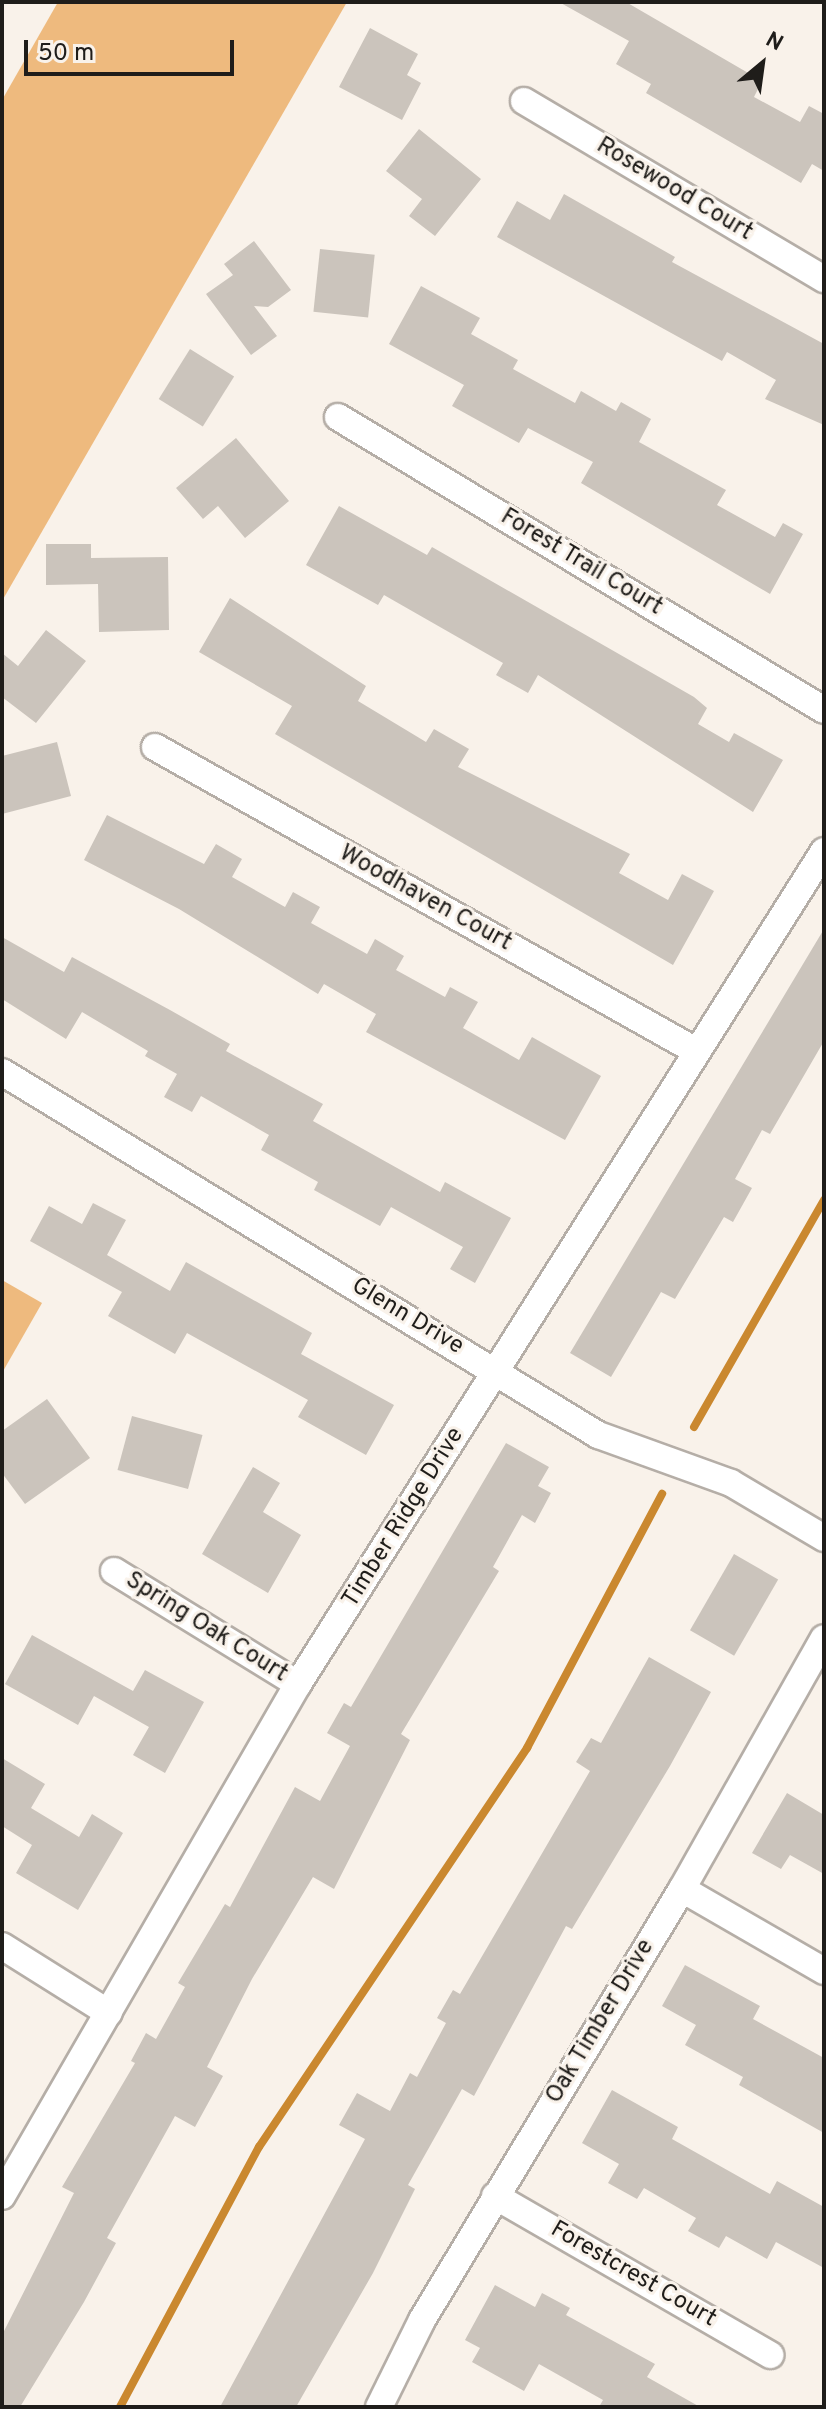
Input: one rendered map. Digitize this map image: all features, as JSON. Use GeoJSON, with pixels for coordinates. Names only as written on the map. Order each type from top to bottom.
{"type":"FeatureCollection","features":[{"type":"Feature","properties":{"kind":"street","name":"Rosewood Court"},"geometry":{"type":"LineString","coordinates":[[524,101],[824,279]]}},
{"type":"Feature","properties":{"kind":"street","name":"Forest Trail Court"},"geometry":{"type":"LineString","coordinates":[[338,417],[824,710]]}},
{"type":"Feature","properties":{"kind":"street","name":"Woodhaven Court"},"geometry":{"type":"LineString","coordinates":[[155,747],[696,1051]]}},
{"type":"Feature","properties":{"kind":"street","name":"Timber Ridge Drive"},"geometry":{"type":"LineString","coordinates":[[2,2196],[298,1684],[824,851]]}},
{"type":"Feature","properties":{"kind":"street","name":"Glenn Drive"},"geometry":{"type":"LineString","coordinates":[[2,1072],[598,1435],[731,1483],[824,1538]]}},
{"type":"Feature","properties":{"kind":"street","name":"Spring Oak Court"},"geometry":{"type":"LineString","coordinates":[[114,1571],[298,1684]]}},
{"type":"Feature","properties":{"kind":"street","name":"Oak Timber Drive"},"geometry":{"type":"LineString","coordinates":[[379,2407],[495,2196],[682,1889],[824,1638]]}},
{"type":"Feature","properties":{"kind":"street"},"geometry":{"type":"LineString","coordinates":[[682,1889],[824,1971]]}},
{"type":"Feature","properties":{"kind":"street"},"geometry":{"type":"LineString","coordinates":[[2,1946],[109,2013]]}},
{"type":"Feature","properties":{"kind":"street","name":"Forestcrest Court"},"geometry":{"type":"LineString","coordinates":[[495,2196],[770,2355]]}},
{"type":"Feature","properties":{"kind":"shaded area"},"geometry":{"type":"Polygon","coordinates":[[[58,2],[347,2],[2,601],[2,100],[58,2]]]}},
{"type":"Feature","properties":{"kind":"shaded area"},"geometry":{"type":"Polygon","coordinates":[[[2,1280],[42,1303],[2,1373],[2,1280]]]}},
{"type":"Feature","properties":{"kind":"building"},"geometry":{"type":"Polygon","coordinates":[[[559,2],[626,2],[762,81],[754,97],[800,122],[809,106],[824,114],[824,171],[812,164],[801,183],[646,93],[651,84],[616,64],[629,41],[559,2]]]}},
{"type":"Feature","properties":{"kind":"building"},"geometry":{"type":"Polygon","coordinates":[[[370,28],[418,54],[407,75],[421,83],[402,120],[339,87],[370,28]]]}},
{"type":"Feature","properties":{"kind":"building"},"geometry":{"type":"Polygon","coordinates":[[[419,129],[481,179],[435,236],[409,216],[422,199],[386,171],[419,129]]]}},
{"type":"Feature","properties":{"kind":"building"},"geometry":{"type":"Polygon","coordinates":[[[564,194],[675,257],[672,262],[824,344],[824,425],[765,399],[776,380],[727,352],[722,361],[497,237],[517,201],[550,220],[564,194]]]}},
{"type":"Feature","properties":{"kind":"building"},"geometry":{"type":"Polygon","coordinates":[[[254,241],[291,290],[268,307],[254,306],[277,336],[251,355],[206,294],[233,275],[224,264],[254,241]]]}},
{"type":"Feature","properties":{"kind":"building"},"geometry":{"type":"Polygon","coordinates":[[[320,249],[375,255],[368,317],[313,312],[320,249]]]}},
{"type":"Feature","properties":{"kind":"building"},"geometry":{"type":"Polygon","coordinates":[[[421,286],[480,318],[471,334],[518,360],[513,369],[575,403],[581,391],[616,411],[621,402],[651,419],[639,442],[726,490],[717,505],[775,537],[783,523],[803,534],[770,594],[581,483],[593,462],[528,428],[519,443],[452,406],[464,385],[389,344],[421,286]]]}},
{"type":"Feature","properties":{"kind":"building"},"geometry":{"type":"Polygon","coordinates":[[[190,349],[234,377],[203,427],[159,399],[190,349]]]}},
{"type":"Feature","properties":{"kind":"building"},"geometry":{"type":"Polygon","coordinates":[[[236,438],[289,501],[245,538],[218,506],[203,519],[176,488],[236,438]]]}},
{"type":"Feature","properties":{"kind":"building"},"geometry":{"type":"Polygon","coordinates":[[[339,506],[427,555],[432,547],[694,697],[707,708],[698,724],[729,742],[734,733],[783,760],[753,812],[538,675],[528,693],[496,675],[503,663],[384,595],[378,605],[306,565],[339,506]]]}},
{"type":"Feature","properties":{"kind":"building"},"geometry":{"type":"Polygon","coordinates":[[[46,544],[91,544],[91,558],[168,557],[169,630],[99,632],[98,584],[46,585],[46,544]]]}},
{"type":"Feature","properties":{"kind":"building"},"geometry":{"type":"Polygon","coordinates":[[[230,598],[366,686],[358,701],[426,742],[434,729],[469,749],[458,767],[630,854],[619,873],[668,900],[682,874],[714,891],[673,965],[275,734],[292,706],[199,652],[230,598]]]}},
{"type":"Feature","properties":{"kind":"building"},"geometry":{"type":"Polygon","coordinates":[[[46,630],[86,661],[36,723],[2,697],[2,653],[18,666],[46,630]]]}},
{"type":"Feature","properties":{"kind":"building"},"geometry":{"type":"Polygon","coordinates":[[[57,742],[71,796],[2,814],[2,756],[57,742]]]}},
{"type":"Feature","properties":{"kind":"building"},"geometry":{"type":"Polygon","coordinates":[[[107,815],[204,864],[216,844],[242,859],[232,877],[285,907],[293,892],[320,907],[311,923],[367,954],[375,939],[404,956],[396,970],[445,997],[450,987],[478,1002],[463,1028],[519,1060],[532,1037],[601,1076],[565,1140],[366,1032],[376,1014],[324,984],[318,994],[179,909],[84,860],[107,815]]]}},
{"type":"Feature","properties":{"kind":"building"},"geometry":{"type":"Polygon","coordinates":[[[824,929],[824,1041],[770,1134],[762,1130],[735,1179],[752,1188],[733,1222],[724,1217],[675,1299],[661,1292],[611,1377],[570,1353],[824,929]]]}},
{"type":"Feature","properties":{"kind":"building"},"geometry":{"type":"Polygon","coordinates":[[[2,937],[64,972],[72,957],[170,1010],[230,1044],[226,1051],[323,1104],[313,1121],[440,1192],[445,1182],[511,1218],[475,1283],[450,1269],[463,1247],[391,1207],[380,1226],[314,1190],[318,1182],[261,1150],[269,1135],[201,1096],[192,1112],[164,1097],[177,1074],[145,1056],[148,1051],[82,1012],[66,1039],[2,999],[2,937]]]}},
{"type":"Feature","properties":{"kind":"building"},"geometry":{"type":"Polygon","coordinates":[[[93,1203],[126,1220],[107,1255],[170,1291],[186,1262],[312,1333],[301,1354],[394,1405],[366,1455],[298,1417],[308,1400],[187,1333],[175,1354],[108,1316],[122,1292],[30,1241],[49,1206],[82,1224],[93,1203]]]}},
{"type":"Feature","properties":{"kind":"building"},"geometry":{"type":"Polygon","coordinates":[[[47,1399],[90,1458],[25,1504],[2,1473],[2,1431],[47,1399]]]}},
{"type":"Feature","properties":{"kind":"building"},"geometry":{"type":"Polygon","coordinates":[[[132,1416],[203,1435],[188,1489],[118,1470],[132,1416]]]}},
{"type":"Feature","properties":{"kind":"building"},"geometry":{"type":"Polygon","coordinates":[[[506,1443],[549,1467],[538,1486],[551,1493],[535,1523],[522,1515],[493,1567],[499,1571],[401,1734],[410,1740],[334,1889],[313,1877],[252,1979],[207,2067],[223,2076],[195,2127],[175,2116],[107,2238],[116,2243],[84,2302],[20,2407],[2,2407],[2,2335],[74,2193],[62,2187],[135,2063],[131,2061],[146,2033],[156,2039],[185,1987],[178,1983],[225,1904],[230,1907],[295,1787],[320,1801],[350,1746],[327,1733],[344,1703],[351,1707],[506,1443]]]}},
{"type":"Feature","properties":{"kind":"building"},"geometry":{"type":"Polygon","coordinates":[[[253,1467],[280,1483],[263,1512],[301,1535],[268,1593],[202,1554],[253,1467]]]}},
{"type":"Feature","properties":{"kind":"building"},"geometry":{"type":"Polygon","coordinates":[[[734,1554],[778,1580],[734,1656],[690,1630],[734,1554]]]}},
{"type":"Feature","properties":{"kind":"building"},"geometry":{"type":"Polygon","coordinates":[[[32,1635],[133,1691],[145,1670],[204,1702],[165,1773],[133,1755],[149,1727],[94,1696],[78,1725],[5,1684],[32,1635]]]}},
{"type":"Feature","properties":{"kind":"building"},"geometry":{"type":"Polygon","coordinates":[[[649,1657],[711,1692],[670,1766],[572,1929],[566,1926],[474,2096],[462,2089],[408,2185],[415,2189],[373,2273],[296,2407],[220,2407],[365,2139],[339,2125],[357,2093],[390,2111],[410,2073],[417,2077],[446,2023],[437,2018],[453,1990],[460,1994],[590,1771],[576,1762],[591,1738],[601,1743],[649,1657]]]}},
{"type":"Feature","properties":{"kind":"building"},"geometry":{"type":"Polygon","coordinates":[[[2,1758],[45,1784],[31,1808],[79,1837],[92,1814],[123,1833],[78,1910],[16,1873],[32,1845],[2,1826],[2,1758]]]}},
{"type":"Feature","properties":{"kind":"building"},"geometry":{"type":"Polygon","coordinates":[[[787,1793],[824,1815],[824,1874],[790,1855],[781,1869],[752,1853],[787,1793]]]}},
{"type":"Feature","properties":{"kind":"building"},"geometry":{"type":"Polygon","coordinates":[[[685,1965],[760,2006],[753,2019],[824,2058],[824,2133],[739,2085],[743,2077],[685,2045],[696,2025],[662,2006],[685,1965]]]}},
{"type":"Feature","properties":{"kind":"building"},"geometry":{"type":"Polygon","coordinates":[[[612,2090],[678,2127],[672,2139],[770,2194],[777,2181],[824,2207],[824,2268],[776,2242],[767,2259],[726,2236],[719,2248],[688,2231],[696,2218],[644,2188],[637,2199],[608,2183],[619,2164],[582,2143],[612,2090]]]}},
{"type":"Feature","properties":{"kind":"building"},"geometry":{"type":"Polygon","coordinates":[[[495,2285],[535,2307],[542,2293],[570,2308],[566,2315],[655,2364],[647,2377],[700,2407],[599,2407],[603,2400],[539,2364],[524,2391],[472,2362],[480,2348],[465,2340],[495,2285]]]}},
{"type":"Feature","properties":{"kind":"waterway"},"geometry":{"type":"LineString","coordinates":[[694,1427],[824,1200]]}},
{"type":"Feature","properties":{"kind":"waterway"},"geometry":{"type":"LineString","coordinates":[[120,2407],[259,2147],[527,1748],[662,1494]]}}]}
